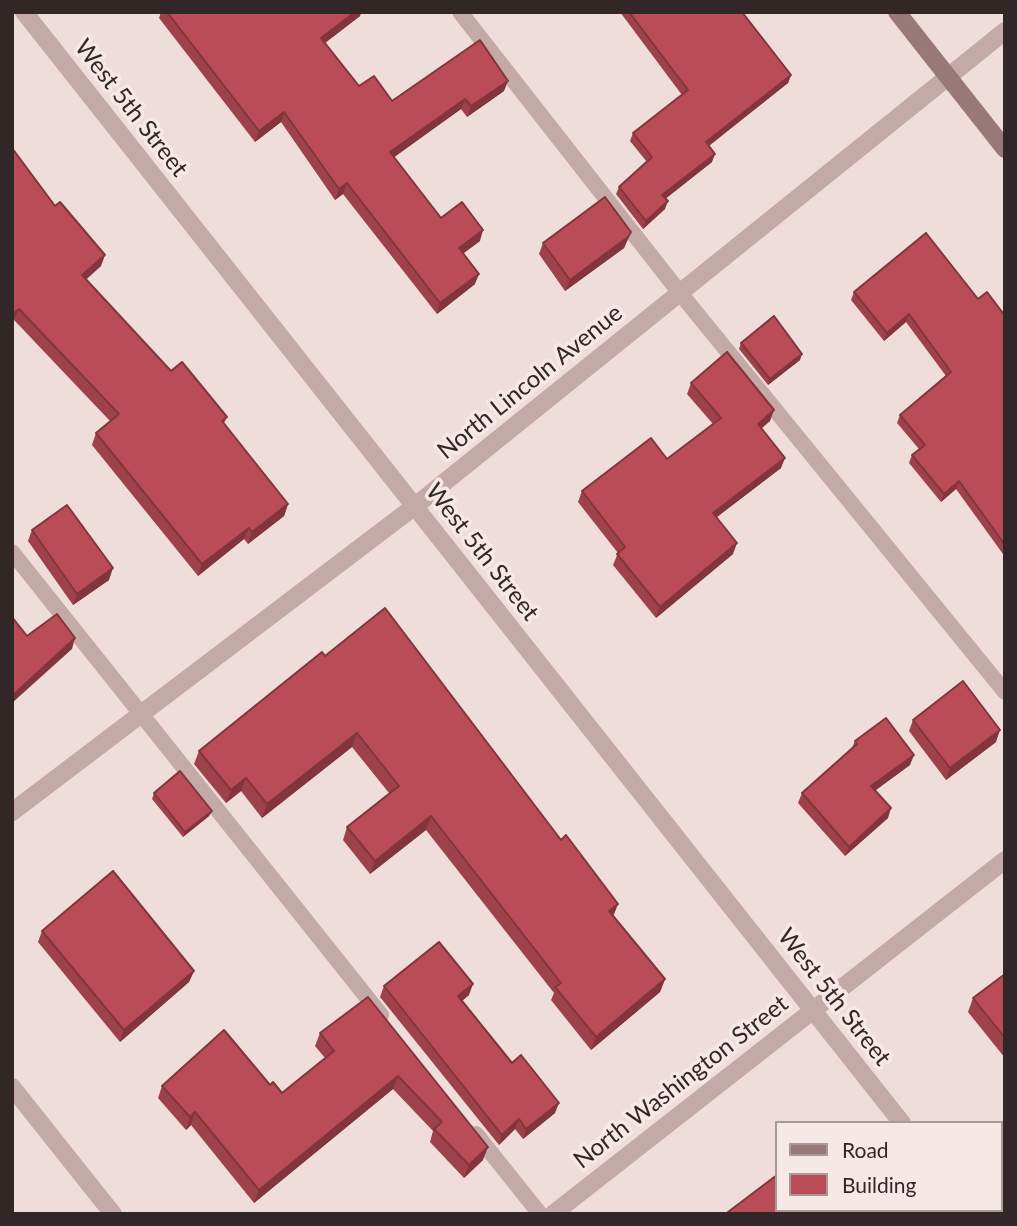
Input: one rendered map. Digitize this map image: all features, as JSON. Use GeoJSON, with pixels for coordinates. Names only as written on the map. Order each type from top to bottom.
{"type":"FeatureCollection","features":[{"type":"Feature","properties":{"kind":"main road"},"geometry":{"type":"LineString","coordinates":[[897,12],[1005,149]]}},
{"type":"Feature","properties":{"kind":"street","name":"West 5th Street"},"geometry":{"type":"LineString","coordinates":[[24,12],[900,1121]]}},
{"type":"Feature","properties":{"kind":"street","name":"North Lincoln Avenue"},"geometry":{"type":"LineString","coordinates":[[12,812],[415,506],[1005,31]]}},
{"type":"Feature","properties":{"kind":"street","name":"North Washington Street"},"geometry":{"type":"LineString","coordinates":[[553,1214],[1005,860]]}},
{"type":"Feature","properties":{"kind":"street"},"geometry":{"type":"LineString","coordinates":[[12,1087],[113,1214]]}},
{"type":"Feature","properties":{"kind":"lane"},"geometry":{"type":"LineString","coordinates":[[460,12],[680,293],[1005,692]]}},
{"type":"Feature","properties":{"kind":"lane"},"geometry":{"type":"LineString","coordinates":[[12,552],[393,1029]]}},
{"type":"Feature","properties":{"kind":"lane"},"geometry":{"type":"LineString","coordinates":[[462,1116],[540,1214]]}},
{"type":"Feature","properties":{"kind":"building"},"geometry":{"type":"Polygon","coordinates":[[[167,12],[355,12],[321,38],[359,86],[374,76],[392,101],[480,40],[508,81],[471,106],[465,99],[390,152],[441,218],[462,202],[483,230],[459,248],[479,274],[440,303],[347,183],[339,189],[284,112],[259,131],[167,12]]]}},
{"type":"Feature","properties":{"kind":"building"},"geometry":{"type":"Polygon","coordinates":[[[629,12],[742,12],[791,75],[706,142],[715,154],[662,195],[668,201],[646,221],[619,187],[652,157],[633,133],[688,90],[629,12]]]}},
{"type":"Feature","properties":{"kind":"building"},"geometry":{"type":"Polygon","coordinates":[[[12,148],[55,206],[60,202],[105,255],[82,275],[171,371],[182,362],[227,417],[222,421],[288,504],[252,532],[249,528],[202,564],[96,433],[119,414],[19,309],[12,313],[12,148]]]}},
{"type":"Feature","properties":{"kind":"building"},"geometry":{"type":"Polygon","coordinates":[[[605,197],[631,232],[570,280],[543,243],[605,197]]]}},
{"type":"Feature","properties":{"kind":"building"},"geometry":{"type":"Polygon","coordinates":[[[926,233],[978,299],[987,292],[1005,316],[1005,545],[959,481],[944,494],[912,455],[925,445],[900,415],[951,372],[909,314],[887,333],[854,292],[926,233]]]}},
{"type":"Feature","properties":{"kind":"building"},"geometry":{"type":"Polygon","coordinates":[[[774,316],[802,354],[770,379],[741,343],[774,316]]]}},
{"type":"Feature","properties":{"kind":"building"},"geometry":{"type":"Polygon","coordinates":[[[727,352],[774,410],[758,424],[785,458],[713,513],[737,543],[660,607],[617,554],[625,547],[582,491],[651,438],[667,459],[721,418],[691,383],[727,352]]]}},
{"type":"Feature","properties":{"kind":"building"},"geometry":{"type":"Polygon","coordinates":[[[67,505],[113,568],[77,594],[32,530],[67,505]]]}},
{"type":"Feature","properties":{"kind":"building"},"geometry":{"type":"Polygon","coordinates":[[[385,608],[561,840],[566,835],[618,904],[609,911],[665,979],[596,1037],[555,987],[561,983],[431,816],[375,861],[347,827],[399,786],[357,733],[267,804],[246,778],[231,790],[199,751],[322,652],[325,656],[385,608]]]}},
{"type":"Feature","properties":{"kind":"building"},"geometry":{"type":"Polygon","coordinates":[[[57,614],[75,638],[12,696],[12,617],[27,636],[57,614]]]}},
{"type":"Feature","properties":{"kind":"building"},"geometry":{"type":"Polygon","coordinates":[[[963,681],[1000,730],[950,768],[913,720],[963,681]]]}},
{"type":"Feature","properties":{"kind":"building"},"geometry":{"type":"Polygon","coordinates":[[[886,718],[914,755],[871,786],[891,808],[849,847],[802,793],[857,744],[855,741],[886,718]]]}},
{"type":"Feature","properties":{"kind":"building"},"geometry":{"type":"Polygon","coordinates":[[[180,771],[212,811],[185,832],[154,793],[180,771]]]}},
{"type":"Feature","properties":{"kind":"building"},"geometry":{"type":"Polygon","coordinates":[[[113,871],[194,971],[124,1030],[42,931],[113,871]]]}},
{"type":"Feature","properties":{"kind":"building"},"geometry":{"type":"Polygon","coordinates":[[[439,942],[473,984],[458,996],[512,1063],[521,1055],[559,1103],[526,1129],[519,1119],[502,1135],[384,986],[439,942]]]}},
{"type":"Feature","properties":{"kind":"building"},"geometry":{"type":"Polygon","coordinates":[[[1005,974],[1005,1038],[973,998],[1005,974]]]}},
{"type":"Feature","properties":{"kind":"building"},"geometry":{"type":"Polygon","coordinates":[[[368,997],[488,1147],[469,1165],[434,1129],[442,1122],[398,1076],[259,1190],[195,1112],[190,1117],[162,1086],[224,1030],[270,1085],[273,1082],[282,1093],[334,1051],[320,1033],[368,997]]]}},
{"type":"Feature","properties":{"kind":"building"},"geometry":{"type":"Polygon","coordinates":[[[776,1176],[776,1212],[854,1214],[729,1214],[728,1212],[776,1176]]]}}]}
